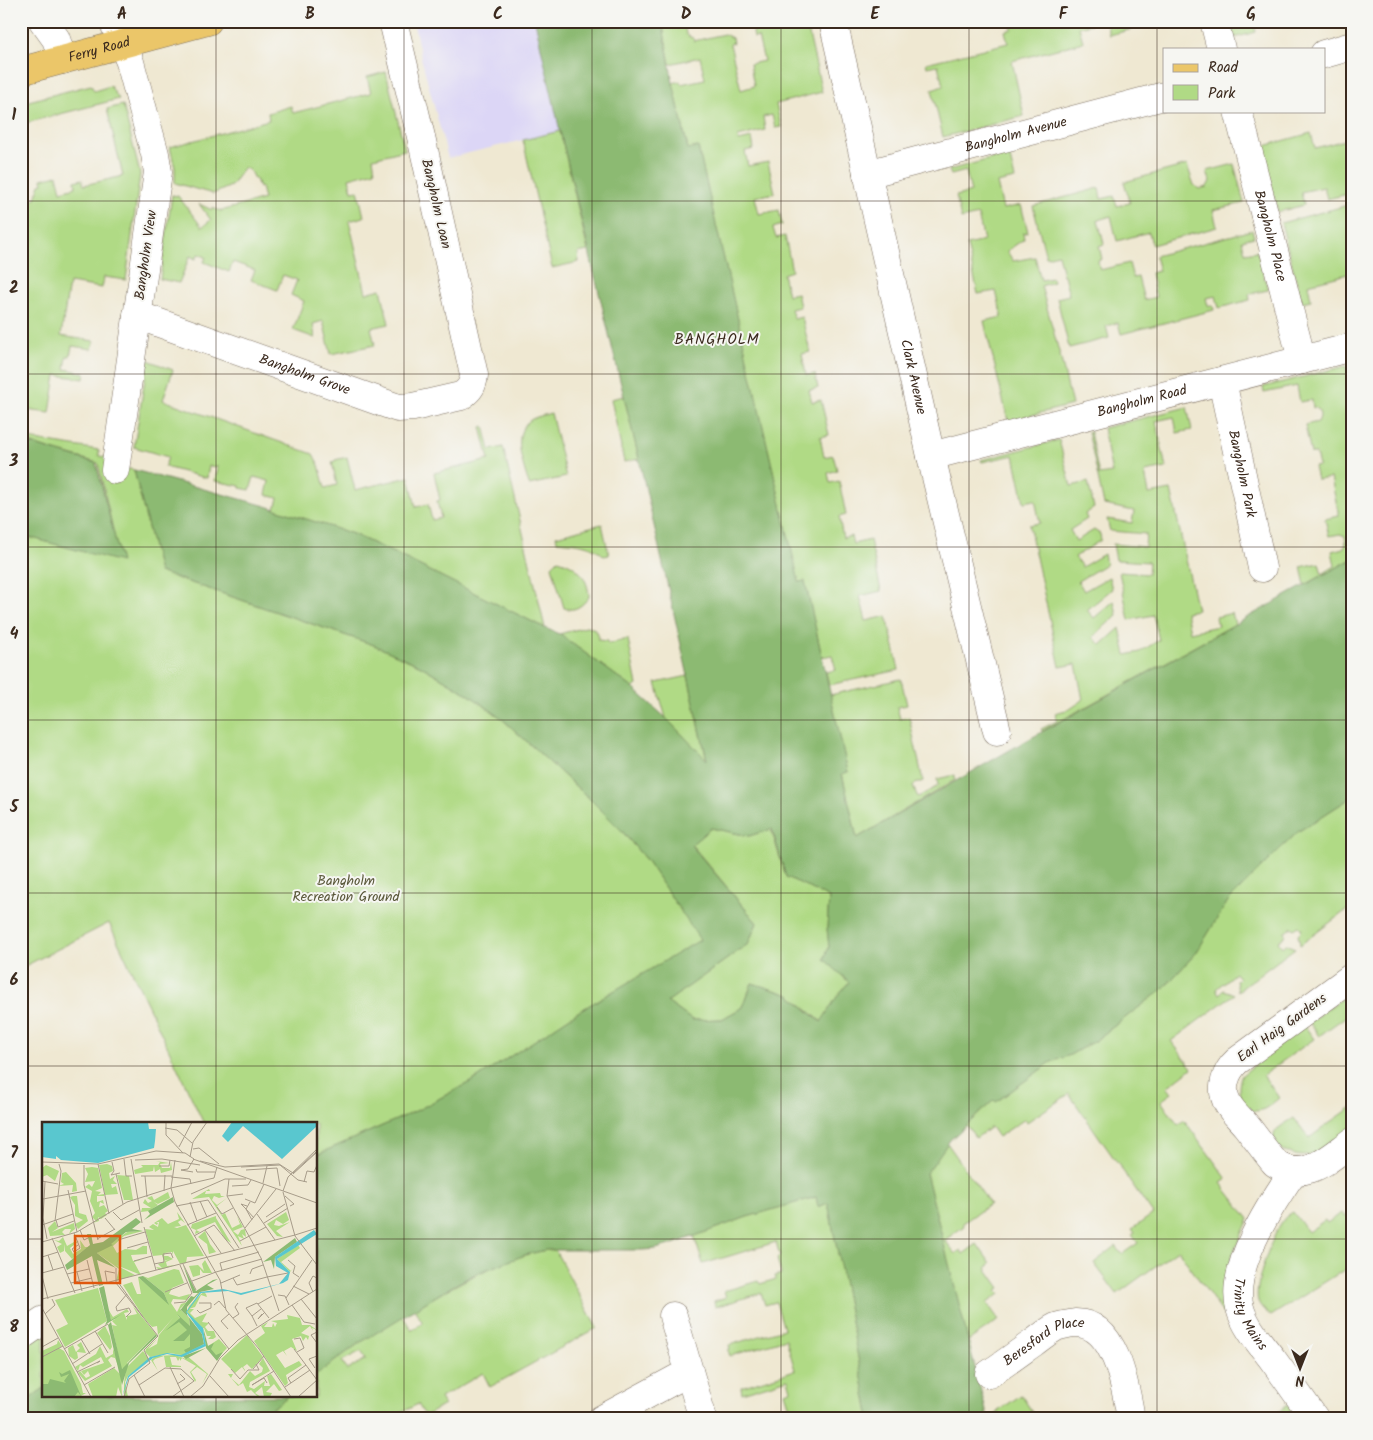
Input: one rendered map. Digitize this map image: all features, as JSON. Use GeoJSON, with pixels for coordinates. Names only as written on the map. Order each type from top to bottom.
{"type":"FeatureCollection","features":[{"type":"Feature","properties":{"kind":"main road","name":"Ferry Road"},"geometry":{"type":"LineString","coordinates":[[21,71],[63,60],[118,32],[208,21]]}},
{"type":"Feature","properties":{"kind":"street"},"geometry":{"type":"LineString","coordinates":[[43,21],[56,39],[63,60]]}},
{"type":"Feature","properties":{"kind":"street","name":"Bangholm Loan"},"geometry":{"type":"LineString","coordinates":[[393,21],[422,141],[474,375],[472,387]]}},
{"type":"Feature","properties":{"kind":"street","name":"Clark Avenue"},"geometry":{"type":"LineString","coordinates":[[833,21],[931,456],[997,731]]}},
{"type":"Feature","properties":{"kind":"street"},"geometry":{"type":"LineString","coordinates":[[1214,21],[1222,48]]}},
{"type":"Feature","properties":{"kind":"street","name":"Bangholm View"},"geometry":{"type":"LineString","coordinates":[[114,470],[158,172],[155,154],[130,62],[118,32]]}},
{"type":"Feature","properties":{"kind":"street"},"geometry":{"type":"LineString","coordinates":[[1326,53],[1352,46]]}},
{"type":"Feature","properties":{"kind":"street","name":"Bangholm Avenue"},"geometry":{"type":"LineString","coordinates":[[867,174],[1163,96]]}},
{"type":"Feature","properties":{"kind":"street","name":"Bangholm Place"},"geometry":{"type":"LineString","coordinates":[[1238,112],[1302,360]]}},
{"type":"Feature","properties":{"kind":"street","name":"Bangholm Grove"},"geometry":{"type":"LineString","coordinates":[[137,315],[398,408],[413,407],[461,396],[472,387]]}},
{"type":"Feature","properties":{"kind":"street","name":"Bangholm Road"},"geometry":{"type":"LineString","coordinates":[[931,456],[1352,347]]}},
{"type":"Feature","properties":{"kind":"street","name":"Bangholm Park"},"geometry":{"type":"LineString","coordinates":[[1222,381],[1262,568]]}},
{"type":"Feature","properties":{"kind":"street","name":"Earl Haig Gardens"},"geometry":{"type":"LineString","coordinates":[[1293,1172],[1283,1170],[1275,1164],[1228,1104],[1224,1090],[1226,1074],[1237,1060],[1352,977]]}},
{"type":"Feature","properties":{"kind":"street"},"geometry":{"type":"LineString","coordinates":[[1293,1172],[1305,1171],[1318,1166],[1352,1142]]}},
{"type":"Feature","properties":{"kind":"street","name":"Trinity Mains"},"geometry":{"type":"LineString","coordinates":[[1293,1172],[1270,1206],[1249,1250],[1239,1281],[1238,1295],[1240,1308],[1251,1330],[1315,1419]]}},
{"type":"Feature","properties":{"kind":"street"},"geometry":{"type":"LineString","coordinates":[[673,1316],[703,1419]]}},
{"type":"Feature","properties":{"kind":"street"},"geometry":{"type":"LineString","coordinates":[[21,1336],[42,1321]]}},
{"type":"Feature","properties":{"kind":"street","name":"Beresford Place"},"geometry":{"type":"LineString","coordinates":[[989,1374],[1055,1328],[1074,1323],[1086,1325],[1102,1336],[1110,1347],[1123,1380],[1131,1419]]}},
{"type":"Feature","properties":{"kind":"street"},"geometry":{"type":"LineString","coordinates":[[602,1419],[689,1372]]}},
{"type":"Feature","properties":{"kind":"shaded area"},"geometry":{"type":"Polygon","coordinates":[[[413,21],[535,21],[560,131],[448,158],[413,21]]]}},
{"type":"Feature","properties":{"kind":"green space"},"geometry":{"type":"Polygon","coordinates":[[[535,21],[662,21],[673,83],[688,149],[698,147],[799,582],[805,581],[848,772],[842,774],[857,838],[1022,743],[1352,559],[1352,797],[1299,831],[1228,901],[1196,953],[1163,989],[1096,1040],[1070,1055],[1051,1062],[996,1102],[994,1100],[950,1140],[926,1173],[988,1419],[870,1419],[828,1203],[818,1207],[816,1197],[747,1217],[656,1249],[546,1250],[525,1255],[475,1274],[451,1287],[358,1344],[318,1374],[318,1154],[414,1112],[476,1079],[578,1012],[700,940],[647,861],[621,830],[500,717],[465,692],[421,666],[374,645],[159,572],[134,470],[266,506],[353,534],[559,634],[633,688],[666,718],[707,760],[639,459],[535,21]],[[711,828],[691,845],[757,923],[748,944],[667,1002],[692,1020],[722,1019],[743,1007],[752,983],[790,995],[821,1022],[838,995],[849,982],[824,959],[829,947],[827,928],[829,898],[786,877],[772,829],[749,836],[711,828]]]}},
{"type":"Feature","properties":{"kind":"green space"},"geometry":{"type":"Polygon","coordinates":[[[662,21],[689,21],[685,31],[694,41],[724,34],[732,38],[733,43],[730,44],[741,90],[754,86],[750,64],[764,61],[758,37],[754,38],[753,33],[756,24],[767,21],[806,21],[822,92],[776,104],[781,127],[775,128],[772,115],[763,117],[765,130],[738,137],[739,141],[752,138],[754,149],[745,151],[748,166],[768,162],[775,193],[755,197],[759,214],[779,210],[782,225],[773,228],[776,238],[785,236],[792,271],[783,274],[788,295],[797,293],[800,307],[791,309],[794,319],[802,317],[810,352],[802,354],[806,375],[815,374],[818,388],[809,390],[812,402],[821,400],[829,435],[820,437],[824,457],[833,455],[837,470],[828,473],[830,483],[839,481],[846,515],[839,517],[843,538],[851,536],[853,544],[870,540],[881,591],[860,596],[866,621],[887,616],[899,670],[829,685],[826,672],[836,670],[832,655],[822,657],[805,582],[799,583],[698,147],[688,149],[673,83],[680,81],[681,84],[705,79],[700,57],[670,64],[662,21]]]}},
{"type":"Feature","properties":{"kind":"green space"},"geometry":{"type":"Polygon","coordinates":[[[1014,21],[1102,21],[1079,27],[1083,42],[1012,61],[1024,116],[943,137],[932,90],[943,86],[938,65],[927,67],[926,63],[1008,43],[1005,31],[1012,29],[1011,25],[1014,24],[1014,21]]]}},
{"type":"Feature","properties":{"kind":"green space"},"geometry":{"type":"Polygon","coordinates":[[[1106,21],[1131,21],[1133,29],[1109,35],[1106,21]]]}},
{"type":"Feature","properties":{"kind":"green space"},"geometry":{"type":"Polygon","coordinates":[[[1230,21],[1253,21],[1256,32],[1234,38],[1230,21]]]}},
{"type":"Feature","properties":{"kind":"green space"},"geometry":{"type":"Polygon","coordinates":[[[386,72],[405,150],[373,158],[375,171],[349,178],[352,191],[358,190],[364,217],[349,221],[366,293],[381,289],[389,324],[371,328],[375,345],[331,354],[323,321],[313,324],[315,338],[293,330],[304,301],[291,295],[297,280],[283,275],[277,290],[251,280],[255,270],[233,262],[229,272],[204,262],[206,257],[198,254],[196,259],[190,256],[179,283],[160,279],[172,195],[178,196],[202,227],[211,220],[199,204],[212,210],[212,208],[221,211],[264,199],[261,187],[259,188],[256,179],[244,167],[231,186],[213,194],[175,183],[175,168],[170,147],[269,120],[268,113],[291,106],[293,113],[371,93],[367,77],[386,72]]]}},
{"type":"Feature","properties":{"kind":"green space"},"geometry":{"type":"Polygon","coordinates":[[[91,85],[94,91],[110,86],[119,99],[21,124],[21,103],[91,85]]]}},
{"type":"Feature","properties":{"kind":"green space","name":"Bangholm Recreation Ground"},"geometry":{"type":"Polygon","coordinates":[[[123,105],[140,174],[126,280],[104,277],[102,288],[69,283],[61,336],[94,341],[92,349],[72,346],[70,356],[67,356],[65,369],[85,373],[84,379],[56,375],[50,413],[26,410],[22,438],[99,450],[99,456],[123,461],[125,468],[134,470],[159,572],[374,645],[421,666],[465,692],[500,717],[621,830],[647,861],[701,940],[578,1012],[476,1079],[414,1112],[318,1154],[318,1122],[203,1122],[109,923],[21,968],[21,535],[120,561],[98,463],[21,441],[21,202],[35,199],[40,184],[43,183],[42,179],[57,175],[61,191],[76,187],[75,181],[82,179],[84,185],[123,176],[107,109],[123,105]]]}},
{"type":"Feature","properties":{"kind":"green space"},"geometry":{"type":"Polygon","coordinates":[[[560,131],[588,251],[578,253],[579,262],[552,268],[523,140],[560,131]]]}},
{"type":"Feature","properties":{"kind":"green space"},"geometry":{"type":"Polygon","coordinates":[[[1311,133],[1315,148],[1352,138],[1352,193],[1327,199],[1324,187],[1301,192],[1304,205],[1278,212],[1261,147],[1311,133]]]}},
{"type":"Feature","properties":{"kind":"green space"},"geometry":{"type":"Polygon","coordinates":[[[1009,154],[1015,179],[997,183],[1003,209],[1021,205],[1028,232],[1023,233],[1024,239],[1007,251],[1013,261],[1035,257],[1041,280],[1052,278],[1053,282],[1041,286],[1072,405],[1008,421],[984,321],[1002,317],[996,291],[978,294],[967,245],[984,241],[978,215],[961,219],[956,196],[971,192],[966,171],[951,175],[949,170],[1009,154]]]}},
{"type":"Feature","properties":{"kind":"green space"},"geometry":{"type":"Polygon","coordinates":[[[1234,164],[1244,203],[1213,210],[1217,227],[1152,245],[1149,232],[1117,241],[1111,216],[1098,220],[1104,244],[1099,246],[1102,259],[1098,261],[1100,270],[1129,263],[1133,278],[1138,277],[1144,300],[1156,297],[1151,273],[1159,271],[1155,256],[1252,230],[1254,237],[1242,240],[1245,253],[1257,251],[1268,290],[1249,294],[1250,300],[1219,308],[1216,296],[1206,298],[1208,306],[1213,306],[1214,310],[1121,334],[1118,323],[1106,326],[1109,338],[1069,348],[1057,298],[1069,295],[1064,275],[1058,254],[1046,257],[1033,206],[1099,188],[1101,199],[1114,196],[1117,206],[1130,203],[1124,182],[1187,165],[1194,185],[1199,189],[1207,187],[1210,181],[1207,171],[1234,164]]]}},
{"type":"Feature","properties":{"kind":"green space"},"geometry":{"type":"Polygon","coordinates":[[[1352,204],[1352,273],[1308,284],[1311,300],[1302,302],[1281,223],[1352,204]]]}},
{"type":"Feature","properties":{"kind":"green space"},"geometry":{"type":"Polygon","coordinates":[[[148,360],[173,370],[163,400],[313,454],[319,465],[325,488],[337,485],[332,462],[347,457],[355,490],[409,477],[416,507],[428,504],[432,520],[441,518],[437,501],[440,500],[434,473],[489,460],[481,427],[484,426],[490,450],[503,447],[545,628],[353,534],[275,509],[278,498],[266,495],[269,481],[254,477],[250,490],[240,488],[240,486],[215,481],[218,467],[209,466],[207,478],[202,477],[165,467],[168,457],[134,447],[148,360]]]}},
{"type":"Feature","properties":{"kind":"green space"},"geometry":{"type":"Polygon","coordinates":[[[1346,366],[1352,389],[1352,422],[1350,423],[1352,431],[1352,559],[1305,585],[1301,567],[1319,563],[1322,574],[1335,566],[1332,551],[1343,548],[1346,544],[1345,536],[1340,534],[1329,536],[1325,519],[1339,516],[1331,478],[1317,480],[1314,467],[1319,466],[1316,454],[1311,454],[1305,425],[1318,422],[1320,414],[1315,407],[1313,408],[1312,400],[1300,402],[1297,386],[1264,393],[1263,387],[1346,366]]]}},
{"type":"Feature","properties":{"kind":"green space"},"geometry":{"type":"Polygon","coordinates":[[[624,396],[639,459],[624,462],[611,399],[624,396]]]}},
{"type":"Feature","properties":{"kind":"green space"},"geometry":{"type":"Polygon","coordinates":[[[1187,407],[1192,430],[1177,433],[1174,417],[1156,421],[1166,468],[1145,472],[1149,494],[1171,490],[1197,610],[1186,612],[1190,632],[1218,626],[1216,617],[1232,613],[1235,624],[1042,731],[1041,729],[1057,721],[1055,713],[1070,709],[1083,700],[1076,664],[1060,667],[1029,525],[1040,523],[1035,500],[1024,502],[1014,455],[982,462],[981,460],[1059,440],[1071,486],[1088,482],[1094,508],[1085,514],[1087,519],[1070,530],[1076,541],[1094,530],[1100,534],[1101,540],[1075,557],[1082,567],[1104,554],[1106,564],[1078,581],[1084,591],[1109,577],[1112,589],[1087,610],[1094,618],[1114,601],[1117,615],[1093,637],[1101,645],[1120,628],[1126,655],[1140,652],[1159,640],[1153,615],[1129,620],[1119,572],[1148,574],[1149,562],[1116,560],[1113,544],[1145,547],[1146,534],[1110,531],[1107,519],[1132,523],[1134,511],[1104,505],[1088,432],[1090,432],[1099,475],[1112,473],[1103,428],[1187,407]]]}},
{"type":"Feature","properties":{"kind":"green space"},"geometry":{"type":"Polygon","coordinates":[[[551,413],[566,477],[529,485],[520,450],[521,432],[532,419],[551,413]]]}},
{"type":"Feature","properties":{"kind":"green space"},"geometry":{"type":"Polygon","coordinates":[[[21,441],[96,463],[121,562],[21,535],[21,441]]]}},
{"type":"Feature","properties":{"kind":"green space"},"geometry":{"type":"Polygon","coordinates":[[[602,524],[609,555],[604,556],[594,548],[582,544],[557,541],[556,536],[602,524]]]}},
{"type":"Feature","properties":{"kind":"green space"},"geometry":{"type":"Polygon","coordinates":[[[558,560],[576,569],[586,583],[589,597],[575,609],[564,608],[552,566],[558,560]]]}},
{"type":"Feature","properties":{"kind":"green space"},"geometry":{"type":"Polygon","coordinates":[[[586,627],[593,628],[598,634],[598,640],[607,641],[608,644],[628,639],[637,685],[633,688],[559,634],[586,627]]]}},
{"type":"Feature","properties":{"kind":"green space"},"geometry":{"type":"Polygon","coordinates":[[[688,676],[707,761],[666,718],[656,683],[688,676]]]}},
{"type":"Feature","properties":{"kind":"green space"},"geometry":{"type":"Polygon","coordinates":[[[901,679],[907,705],[897,707],[900,719],[909,717],[923,781],[915,784],[913,787],[918,797],[938,786],[937,779],[955,775],[955,780],[857,838],[842,773],[848,772],[830,695],[901,679]]]}},
{"type":"Feature","properties":{"kind":"green space"},"geometry":{"type":"Polygon","coordinates":[[[1352,797],[1352,906],[1300,945],[1298,934],[1302,930],[1299,926],[1294,929],[1292,927],[1284,933],[1286,935],[1278,942],[1282,947],[1285,944],[1295,948],[1238,991],[1236,981],[1239,978],[1235,973],[1216,989],[1219,994],[1224,990],[1234,994],[1171,1041],[1192,1068],[1167,1087],[1172,1093],[1161,1101],[1178,1125],[1184,1120],[1227,1179],[1221,1183],[1249,1219],[1231,1258],[1228,1272],[1227,1319],[1179,1249],[1117,1294],[1094,1263],[1116,1246],[1122,1254],[1138,1243],[1132,1235],[1135,1233],[1132,1229],[1153,1214],[1069,1094],[1027,1122],[1025,1119],[998,1137],[991,1127],[976,1138],[966,1125],[994,1100],[996,1102],[1051,1062],[1070,1055],[1096,1040],[1163,989],[1196,953],[1228,901],[1299,831],[1352,797]]]}},
{"type":"Feature","properties":{"kind":"green space"},"geometry":{"type":"Polygon","coordinates":[[[711,828],[749,836],[771,829],[786,877],[829,898],[827,928],[829,947],[825,959],[849,982],[838,995],[822,1022],[790,995],[752,983],[743,1007],[722,1019],[692,1020],[667,1002],[748,944],[757,923],[691,844],[711,828]]]}},
{"type":"Feature","properties":{"kind":"green space"},"geometry":{"type":"Polygon","coordinates":[[[1352,991],[1352,1012],[1319,1036],[1309,1022],[1352,991]]]}},
{"type":"Feature","properties":{"kind":"green space"},"geometry":{"type":"Polygon","coordinates":[[[1304,1025],[1314,1039],[1263,1075],[1279,1098],[1261,1110],[1248,1110],[1240,1094],[1241,1076],[1304,1025]]]}},
{"type":"Feature","properties":{"kind":"green space"},"geometry":{"type":"Polygon","coordinates":[[[1352,1107],[1352,1127],[1332,1143],[1315,1153],[1299,1156],[1286,1152],[1276,1145],[1274,1140],[1275,1132],[1294,1118],[1309,1138],[1352,1107]]]}},
{"type":"Feature","properties":{"kind":"green space"},"geometry":{"type":"Polygon","coordinates":[[[947,1143],[990,1204],[963,1223],[964,1226],[945,1240],[955,1254],[961,1250],[963,1254],[977,1244],[991,1264],[986,1268],[1000,1288],[997,1290],[1000,1294],[987,1303],[999,1320],[968,1341],[926,1173],[947,1143]]]}},
{"type":"Feature","properties":{"kind":"green space"},"geometry":{"type":"Polygon","coordinates":[[[816,1197],[819,1207],[828,1202],[870,1419],[801,1419],[798,1409],[791,1411],[785,1392],[791,1390],[788,1379],[742,1393],[741,1387],[795,1370],[786,1339],[730,1356],[728,1350],[730,1349],[729,1345],[784,1329],[776,1302],[765,1305],[761,1293],[715,1307],[714,1301],[726,1297],[724,1291],[758,1281],[760,1284],[776,1279],[775,1276],[781,1274],[777,1258],[780,1256],[776,1242],[703,1264],[694,1236],[747,1217],[816,1197]]]}},
{"type":"Feature","properties":{"kind":"green space"},"geometry":{"type":"Polygon","coordinates":[[[1293,1212],[1308,1232],[1325,1220],[1327,1223],[1342,1213],[1345,1217],[1352,1212],[1352,1265],[1271,1316],[1258,1301],[1257,1294],[1261,1272],[1280,1225],[1293,1212]]]}},
{"type":"Feature","properties":{"kind":"green space"},"geometry":{"type":"Polygon","coordinates":[[[555,1250],[597,1328],[490,1387],[483,1373],[440,1398],[444,1405],[425,1416],[418,1404],[389,1419],[259,1419],[285,1398],[318,1398],[318,1374],[358,1344],[403,1316],[411,1330],[423,1323],[414,1309],[478,1274],[528,1254],[555,1250]],[[361,1351],[342,1361],[347,1370],[366,1359],[361,1351]]]}},
{"type":"Feature","properties":{"kind":"green space"},"geometry":{"type":"Polygon","coordinates":[[[42,1333],[42,1389],[21,1405],[21,1348],[42,1333]]]}},
{"type":"Feature","properties":{"kind":"green space"},"geometry":{"type":"Polygon","coordinates":[[[42,1389],[42,1398],[285,1398],[259,1419],[21,1419],[21,1405],[42,1389]]]}},
{"type":"Feature","properties":{"kind":"green space"},"geometry":{"type":"Polygon","coordinates":[[[1021,1395],[1037,1419],[988,1419],[988,1418],[1021,1395]]]}},
{"type":"Feature","properties":{"kind":"green space"},"geometry":{"type":"Polygon","coordinates":[[[1288,1405],[1298,1419],[1269,1419],[1288,1405]]]}},
{"type":"Feature","properties":{"kind":"district","name":"BANGHOLM"},"geometry":{"type":"Point","coordinates":[717,340]}}]}
